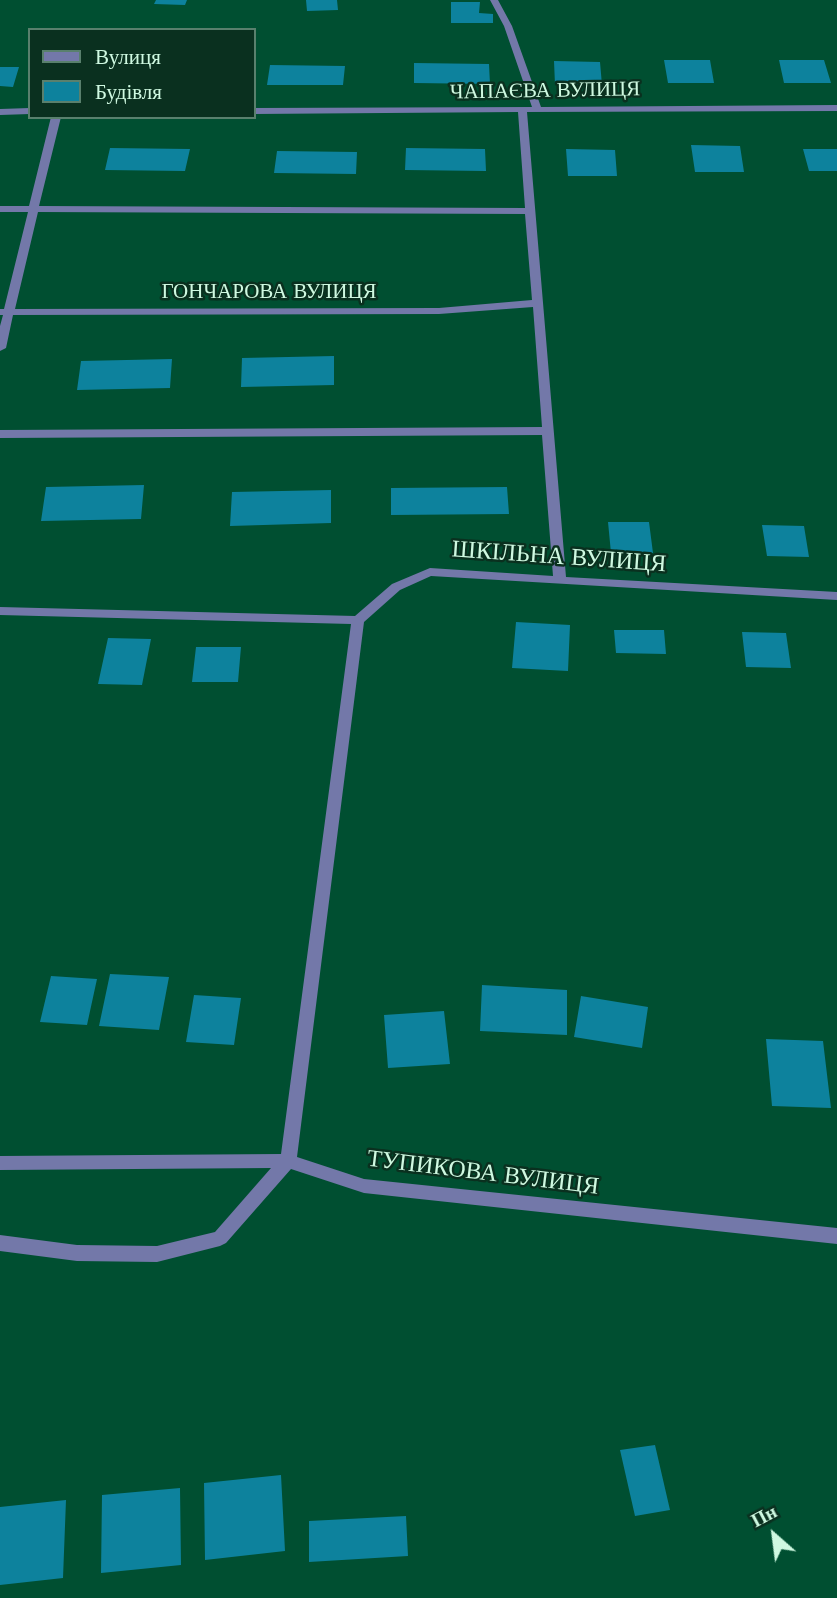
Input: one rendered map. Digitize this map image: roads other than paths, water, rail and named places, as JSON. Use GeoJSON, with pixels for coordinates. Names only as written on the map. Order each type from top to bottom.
{"type":"FeatureCollection","features":[{"type":"Feature","properties":{"kind":"street"},"geometry":{"type":"LineString","coordinates":[[494,0],[508,26],[537,109]]}},
{"type":"Feature","properties":{"kind":"street","name":"ЧАПАЄВА ВУЛИЦЯ"},"geometry":{"type":"LineString","coordinates":[[256,111],[837,108]]}},
{"type":"Feature","properties":{"kind":"street"},"geometry":{"type":"LineString","coordinates":[[522,109],[559,581]]}},
{"type":"Feature","properties":{"kind":"street"},"geometry":{"type":"LineString","coordinates":[[0,112],[28,111]]}},
{"type":"Feature","properties":{"kind":"street"},"geometry":{"type":"LineString","coordinates":[[0,348],[4,312],[55,119]]}},
{"type":"Feature","properties":{"kind":"street"},"geometry":{"type":"LineString","coordinates":[[0,209],[530,211]]}},
{"type":"Feature","properties":{"kind":"street","name":"ГОНЧАРОВА ВУЛИЦЯ"},"geometry":{"type":"LineString","coordinates":[[4,312],[439,312],[537,303]]}},
{"type":"Feature","properties":{"kind":"street"},"geometry":{"type":"LineString","coordinates":[[0,434],[547,432]]}},
{"type":"Feature","properties":{"kind":"street","name":"ШКІЛЬНА ВУЛИЦЯ"},"geometry":{"type":"LineString","coordinates":[[358,620],[396,587],[430,572],[837,596]]}},
{"type":"Feature","properties":{"kind":"street"},"geometry":{"type":"LineString","coordinates":[[0,611],[358,620],[288,1161],[220,1238],[157,1254],[77,1253],[0,1243]]}},
{"type":"Feature","properties":{"kind":"street","name":"ТУПИКОВА ВУЛИЦЯ"},"geometry":{"type":"LineString","coordinates":[[0,1163],[288,1161],[364,1186],[837,1236]]}}]}
